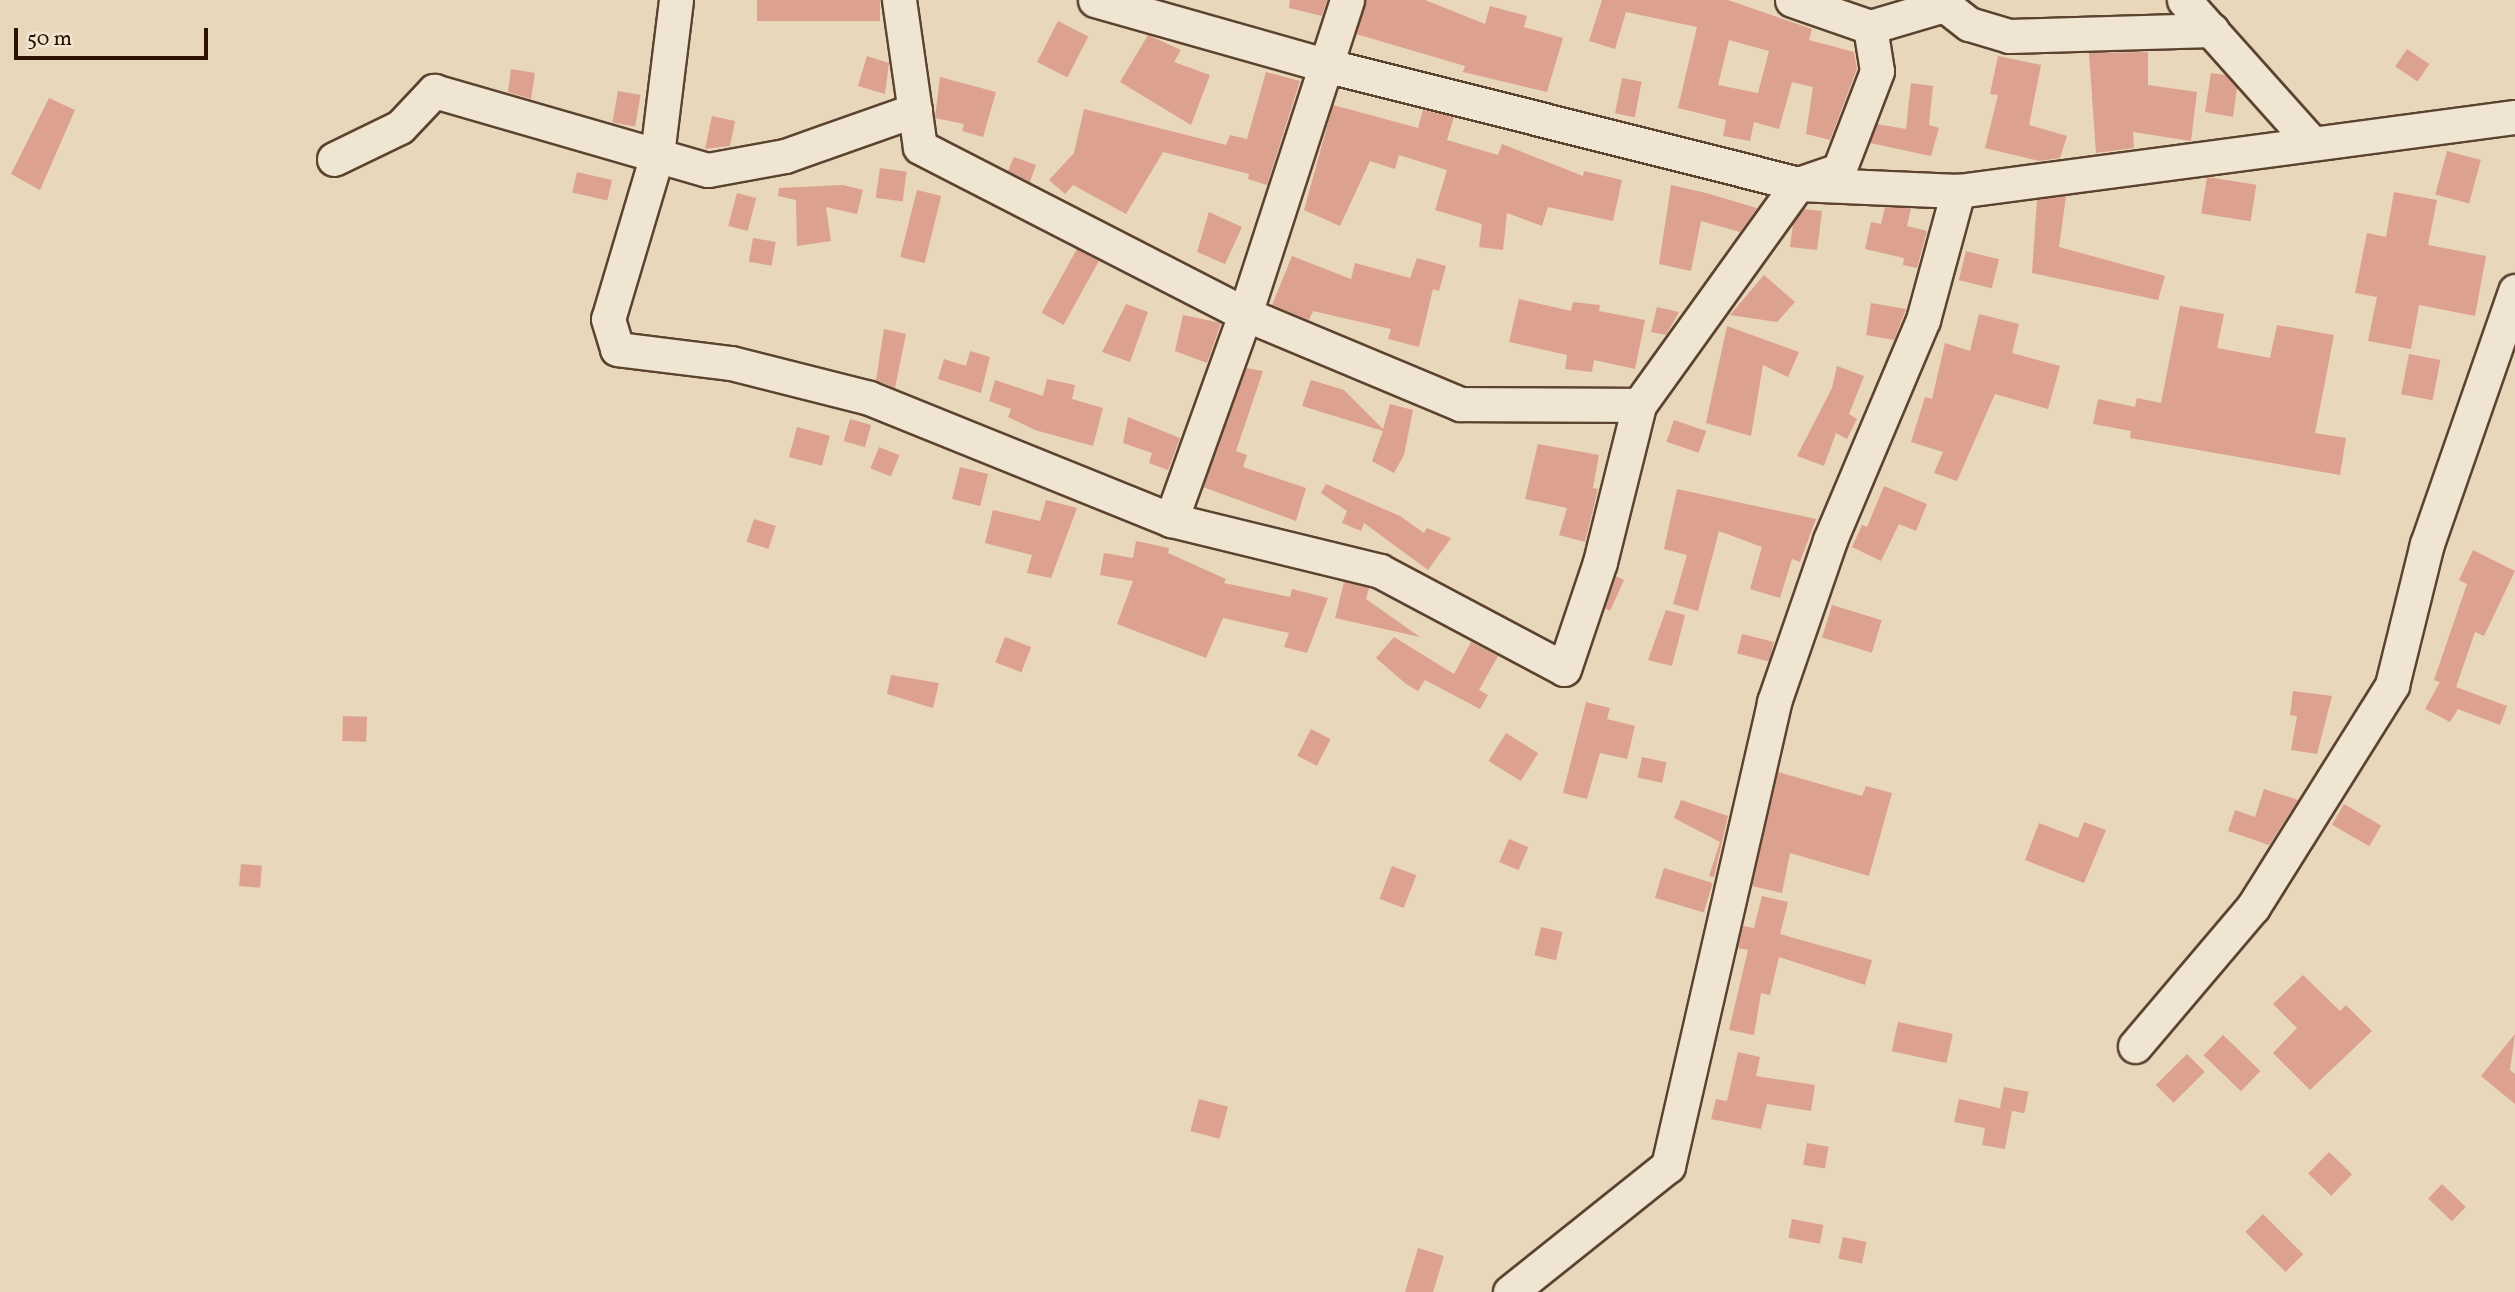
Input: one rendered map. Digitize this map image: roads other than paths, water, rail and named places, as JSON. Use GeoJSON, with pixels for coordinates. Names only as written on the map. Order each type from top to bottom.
{"type":"FeatureCollection","features":[{"type":"Feature","properties":{"kind":"street"},"geometry":{"type":"LineString","coordinates":[[676,0],[657,155],[608,319],[617,349],[731,363],[869,398],[1171,520],[1380,571],[1564,669],[1600,562],[1639,405],[1798,184],[1839,170],[1877,71],[1870,27]]}},
{"type":"Feature","properties":{"kind":"street"},"geometry":{"type":"LineString","coordinates":[[899,0],[920,147],[1245,314],[1460,404],[1639,405]]}},
{"type":"Feature","properties":{"kind":"street"},"geometry":{"type":"LineString","coordinates":[[1096,0],[1325,65],[1798,184],[1958,191],[2515,117]]}},
{"type":"Feature","properties":{"kind":"street"},"geometry":{"type":"LineString","coordinates":[[1171,520],[1245,314],[1347,0]]}},
{"type":"Feature","properties":{"kind":"street"},"geometry":{"type":"LineString","coordinates":[[1792,0],[1870,27],[1940,3],[1969,24],[2009,36],[2212,30]]}},
{"type":"Feature","properties":{"kind":"street"},"geometry":{"type":"LineString","coordinates":[[2184,0],[2311,142]]}},
{"type":"Feature","properties":{"kind":"street"},"geometry":{"type":"LineString","coordinates":[[334,159],[400,127],[434,91],[708,170],[785,156],[915,110]]}},
{"type":"Feature","properties":{"kind":"street"},"geometry":{"type":"LineString","coordinates":[[1510,1292],[1668,1166],[1774,702],[1830,540],[1923,320],[1958,191]]}},
{"type":"Feature","properties":{"kind":"street"},"geometry":{"type":"LineString","coordinates":[[2135,1046],[2163,1007],[2253,907],[2392,685],[2427,544],[2515,291]]}}]}
